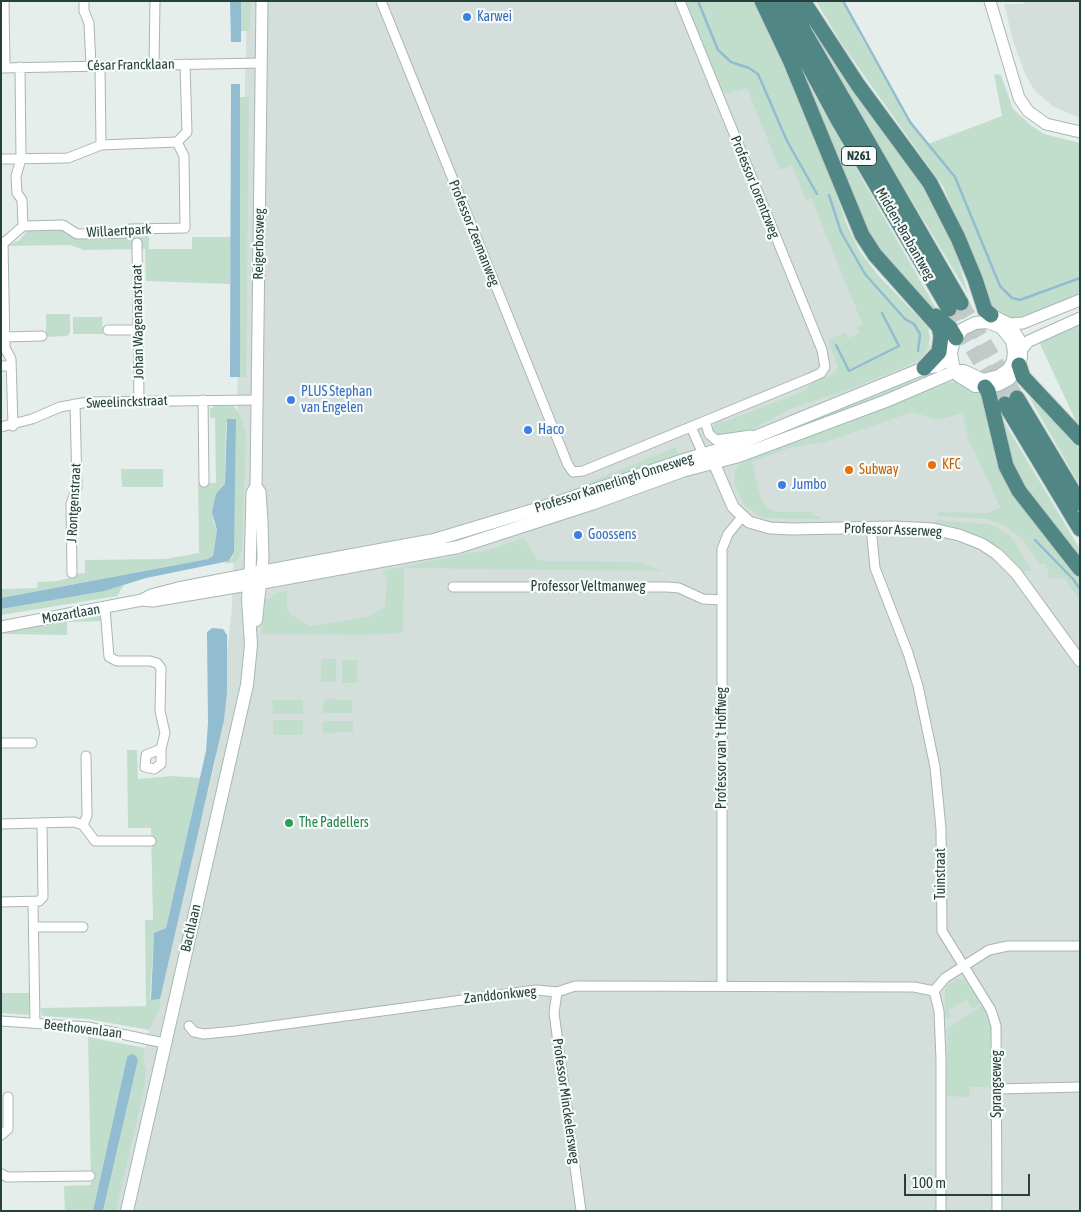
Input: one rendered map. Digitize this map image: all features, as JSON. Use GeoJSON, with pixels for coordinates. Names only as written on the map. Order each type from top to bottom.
{"type":"FeatureCollection","features":[{"type":"Feature","properties":{"kind":"highway","name":"N261"},"geometry":{"type":"LineString","coordinates":[[762,1],[790,60],[862,235],[875,255],[937,324],[941,336],[939,352],[924,368]]}},
{"type":"Feature","properties":{"kind":"highway","name":"Midden-Brabantweg"},"geometry":{"type":"LineString","coordinates":[[774,1],[838,120],[955,306],[805,33],[790,1]]}},
{"type":"Feature","properties":{"kind":"highway"},"geometry":{"type":"LineString","coordinates":[[803,1],[858,85],[930,183],[958,238],[989,319]]}},
{"type":"Feature","properties":{"kind":"highway","name":"N261"},"geometry":{"type":"LineString","coordinates":[[921,305],[950,328],[956,338]]}},
{"type":"Feature","properties":{"kind":"highway"},"geometry":{"type":"LineString","coordinates":[[1014,368],[1080,438]]}},
{"type":"Feature","properties":{"kind":"highway"},"geometry":{"type":"LineString","coordinates":[[985,387],[988,391],[1006,466],[1019,491],[1080,569]]}},
{"type":"Feature","properties":{"kind":"highway"},"geometry":{"type":"LineString","coordinates":[[1080,503],[1011,401],[1080,529]]}},
{"type":"Feature","properties":{"kind":"main road"},"geometry":{"type":"LineString","coordinates":[[989,319],[1010,329],[1022,349],[1014,368],[1002,383],[985,387],[975,386],[959,375],[951,353],[956,338],[970,324],[989,319]]}},
{"type":"Feature","properties":{"kind":"main road"},"geometry":{"type":"LineString","coordinates":[[1010,329],[1014,352],[1014,368]]}},
{"type":"Feature","properties":{"kind":"main road","name":"Professor Kamerlingh Onnesweg"},"geometry":{"type":"LineString","coordinates":[[255,579],[434,540],[738,444],[924,368],[937,366],[948,360],[951,353]]}},
{"type":"Feature","properties":{"kind":"main road"},"geometry":{"type":"LineString","coordinates":[[959,375],[988,380],[1014,368]]}},
{"type":"Feature","properties":{"kind":"main road","name":"Professor Kamerlingh Onnesweg"},"geometry":{"type":"LineString","coordinates":[[255,579],[458,547],[594,503],[682,470],[714,463],[748,452],[959,375]]}},
{"type":"Feature","properties":{"kind":"main road","name":"Bachlaan"},"geometry":{"type":"LineString","coordinates":[[127,1211],[242,704],[251,645],[255,579]]}},
{"type":"Feature","properties":{"kind":"street"},"geometry":{"type":"LineString","coordinates":[[3,68],[4,1]]}},
{"type":"Feature","properties":{"kind":"street"},"geometry":{"type":"LineString","coordinates":[[84,1],[84,11],[89,23],[91,66]]}},
{"type":"Feature","properties":{"kind":"street"},"geometry":{"type":"LineString","coordinates":[[154,65],[155,1]]}},
{"type":"Feature","properties":{"kind":"street","name":"Reigerbosweg"},"geometry":{"type":"LineString","coordinates":[[255,579],[252,493],[256,486],[262,1]]}},
{"type":"Feature","properties":{"kind":"street","name":"Professor Zeemanweg"},"geometry":{"type":"LineString","coordinates":[[381,1],[568,465],[573,472],[583,471],[691,427]]}},
{"type":"Feature","properties":{"kind":"street","name":"Professor Lorentzweg"},"geometry":{"type":"LineString","coordinates":[[680,1],[822,350],[825,367],[821,373],[704,422]]}},
{"type":"Feature","properties":{"kind":"street"},"geometry":{"type":"LineString","coordinates":[[990,1],[1017,88],[1035,108],[1058,125],[1080,132]]}},
{"type":"Feature","properties":{"kind":"street","name":"César Francklaan"},"geometry":{"type":"LineString","coordinates":[[3,68],[261,63]]}},
{"type":"Feature","properties":{"kind":"street"},"geometry":{"type":"LineString","coordinates":[[1,159],[68,158],[101,145],[177,142],[186,132],[185,64]]}},
{"type":"Feature","properties":{"kind":"street"},"geometry":{"type":"LineString","coordinates":[[100,66],[101,145]]}},
{"type":"Feature","properties":{"kind":"street"},"geometry":{"type":"LineString","coordinates":[[12,426],[11,359],[5,348],[4,337],[2,242],[23,226],[22,200],[17,193],[16,176],[21,159],[20,67]]}},
{"type":"Feature","properties":{"kind":"street","name":"Willaertpark"},"geometry":{"type":"LineString","coordinates":[[23,226],[63,225],[77,234],[125,233],[130,229],[185,228],[184,156],[177,142]]}},
{"type":"Feature","properties":{"kind":"street","name":"Johan Wagenaarstraat"},"geometry":{"type":"LineString","coordinates":[[137,243],[139,401]]}},
{"type":"Feature","properties":{"kind":"street"},"geometry":{"type":"LineString","coordinates":[[1010,329],[1056,314],[1066,306],[1080,300]]}},
{"type":"Feature","properties":{"kind":"street"},"geometry":{"type":"LineString","coordinates":[[1022,349],[1029,341],[1080,318]]}},
{"type":"Feature","properties":{"kind":"street"},"geometry":{"type":"LineString","coordinates":[[108,330],[138,330]]}},
{"type":"Feature","properties":{"kind":"street"},"geometry":{"type":"LineString","coordinates":[[4,337],[42,336]]}},
{"type":"Feature","properties":{"kind":"street"},"geometry":{"type":"LineString","coordinates":[[1,366],[11,366]]}},
{"type":"Feature","properties":{"kind":"street"},"geometry":{"type":"LineString","coordinates":[[203,400],[204,482]]}},
{"type":"Feature","properties":{"kind":"street","name":"Sweelinckstraat"},"geometry":{"type":"LineString","coordinates":[[1,427],[12,426],[60,407],[75,404],[139,401],[257,400]]}},
{"type":"Feature","properties":{"kind":"street","name":"J Rontgenstraat"},"geometry":{"type":"LineString","coordinates":[[72,573],[71,504],[77,487],[75,404]]}},
{"type":"Feature","properties":{"kind":"street"},"geometry":{"type":"LineString","coordinates":[[742,518],[733,507],[714,463],[702,454],[691,427],[704,422],[711,436],[716,440],[761,433]]}},
{"type":"Feature","properties":{"kind":"street"},"geometry":{"type":"LineString","coordinates":[[714,463],[718,450]]}},
{"type":"Feature","properties":{"kind":"street","name":"Professor Asserweg"},"geometry":{"type":"LineString","coordinates":[[742,518],[770,528],[872,527],[946,531],[970,539],[991,550],[1016,573],[1080,661]]}},
{"type":"Feature","properties":{"kind":"street","name":"Professor van 't Hoffweg"},"geometry":{"type":"LineString","coordinates":[[722,986],[721,600],[723,542],[742,518]]}},
{"type":"Feature","properties":{"kind":"street","name":"Tuinstraat"},"geometry":{"type":"LineString","coordinates":[[872,527],[875,568],[908,653],[928,726],[939,801],[942,931],[963,966]]}},
{"type":"Feature","properties":{"kind":"street","name":"Mozartlaan"},"geometry":{"type":"LineString","coordinates":[[1,626],[142,600],[153,601],[255,579]]}},
{"type":"Feature","properties":{"kind":"street","name":"Professor Veltmanweg"},"geometry":{"type":"LineString","coordinates":[[453,586],[667,587],[679,588],[703,599],[721,600]]}},
{"type":"Feature","properties":{"kind":"street"},"geometry":{"type":"LineString","coordinates":[[105,608],[109,657],[117,661],[150,661],[157,663],[161,668],[160,711],[165,733],[161,748]]}},
{"type":"Feature","properties":{"kind":"street"},"geometry":{"type":"LineString","coordinates":[[1,743],[32,743]]}},
{"type":"Feature","properties":{"kind":"street"},"geometry":{"type":"LineString","coordinates":[[83,825],[87,816],[86,756]]}},
{"type":"Feature","properties":{"kind":"street"},"geometry":{"type":"LineString","coordinates":[[1,824],[74,822],[83,825],[95,841],[150,841]]}},
{"type":"Feature","properties":{"kind":"street"},"geometry":{"type":"LineString","coordinates":[[1,902],[36,902],[43,897],[42,823]]}},
{"type":"Feature","properties":{"kind":"street"},"geometry":{"type":"LineString","coordinates":[[35,1023],[34,927],[36,902]]}},
{"type":"Feature","properties":{"kind":"street"},"geometry":{"type":"LineString","coordinates":[[34,927],[83,927]]}},
{"type":"Feature","properties":{"kind":"street"},"geometry":{"type":"LineString","coordinates":[[941,1211],[940,1042],[939,1011],[934,991],[945,978],[990,950],[1001,946],[1080,946]]}},
{"type":"Feature","properties":{"kind":"street","name":"Sprangseweg"},"geometry":{"type":"LineString","coordinates":[[963,966],[995,1019],[997,1039],[997,1211]]}},
{"type":"Feature","properties":{"kind":"street","name":"Zanddonkweg"},"geometry":{"type":"LineString","coordinates":[[189,1026],[194,1032],[204,1034],[227,1032],[536,990],[558,992],[575,986],[914,987],[934,991]]}},
{"type":"Feature","properties":{"kind":"street","name":"Professor Minckelersweg"},"geometry":{"type":"LineString","coordinates":[[558,992],[554,1001],[554,1013],[581,1211]]}},
{"type":"Feature","properties":{"kind":"street","name":"Beethovenlaan"},"geometry":{"type":"LineString","coordinates":[[1,1020],[107,1030],[164,1043]]}},
{"type":"Feature","properties":{"kind":"street"},"geometry":{"type":"LineString","coordinates":[[997,1089],[1080,1087]]}},
{"type":"Feature","properties":{"kind":"street"},"geometry":{"type":"LineString","coordinates":[[1,1135],[8,1130],[8,1097]]}},
{"type":"Feature","properties":{"kind":"street"},"geometry":{"type":"LineString","coordinates":[[1,1174],[7,1177],[90,1176]]}},
{"type":"Feature","properties":{"kind":"shaded area"},"geometry":{"type":"Polygon","coordinates":[[[247,1],[721,1],[795,168],[920,330],[969,402],[1080,585],[1080,1211],[110,1211],[154,1006],[215,764],[232,607],[247,1]]]}},
{"type":"Feature","properties":{"kind":"shaded area"},"geometry":{"type":"Polygon","coordinates":[[[1024,1],[1080,1],[1080,118],[1054,107],[1035,91],[1026,76],[1014,44],[1004,4],[1023,4],[1024,1]]]}},
{"type":"Feature","properties":{"kind":"green space"},"geometry":{"type":"Polygon","coordinates":[[[241,1],[251,1],[250,31],[241,31],[241,1]]]}},
{"type":"Feature","properties":{"kind":"green space"},"geometry":{"type":"Polygon","coordinates":[[[685,1],[755,1],[821,150],[847,225],[860,252],[878,275],[928,327],[930,339],[927,350],[920,359],[900,369],[847,390],[792,408],[751,430],[722,437],[718,437],[713,429],[717,421],[727,421],[806,390],[809,385],[833,374],[838,367],[828,340],[845,332],[848,338],[859,333],[857,327],[863,325],[811,198],[806,200],[792,165],[780,170],[747,88],[727,94],[722,91],[685,1]]]}},
{"type":"Feature","properties":{"kind":"green space"},"geometry":{"type":"Polygon","coordinates":[[[816,1],[845,1],[861,37],[911,121],[928,144],[1002,116],[994,74],[1001,75],[1013,109],[1032,126],[1044,134],[1080,143],[1080,295],[1019,320],[1004,317],[989,306],[944,188],[841,43],[816,1]]]}},
{"type":"Feature","properties":{"kind":"green space"},"geometry":{"type":"Polygon","coordinates":[[[814,31],[923,181],[949,228],[968,294],[866,124],[814,31]]]}},
{"type":"Feature","properties":{"kind":"green space"},"geometry":{"type":"Polygon","coordinates":[[[784,35],[822,109],[940,315],[905,283],[868,235],[784,35]]]}},
{"type":"Feature","properties":{"kind":"green space"},"geometry":{"type":"Polygon","coordinates":[[[240,97],[249,97],[246,377],[240,377],[240,97]]]}},
{"type":"Feature","properties":{"kind":"green space"},"geometry":{"type":"Polygon","coordinates":[[[66,228],[86,235],[129,236],[136,232],[149,233],[149,249],[192,249],[192,237],[231,237],[230,284],[146,281],[145,249],[84,250],[70,245],[7,246],[20,240],[27,230],[66,228]]]}},
{"type":"Feature","properties":{"kind":"green space"},"geometry":{"type":"Polygon","coordinates":[[[46,314],[70,314],[70,333],[67,336],[46,337],[46,314]]]}},
{"type":"Feature","properties":{"kind":"green space"},"geometry":{"type":"Polygon","coordinates":[[[73,317],[102,317],[103,334],[73,334],[73,317]]]}},
{"type":"Feature","properties":{"kind":"green space"},"geometry":{"type":"Polygon","coordinates":[[[1080,323],[1080,430],[1039,342],[1080,323]]]}},
{"type":"Feature","properties":{"kind":"green space"},"geometry":{"type":"Polygon","coordinates":[[[910,379],[913,385],[797,430],[757,442],[910,379]]]}},
{"type":"Feature","properties":{"kind":"green space"},"geometry":{"type":"Polygon","coordinates":[[[956,382],[975,389],[982,395],[1000,460],[1080,575],[1080,600],[1065,579],[1049,578],[1046,564],[1040,564],[1022,539],[1005,526],[987,519],[938,516],[937,512],[989,513],[1000,507],[968,438],[962,413],[938,420],[913,412],[825,442],[789,448],[752,462],[761,499],[769,509],[777,512],[812,512],[812,516],[820,516],[819,519],[763,518],[745,506],[734,482],[735,470],[744,460],[947,383],[956,382]]]}},
{"type":"Feature","properties":{"kind":"green space"},"geometry":{"type":"Polygon","coordinates":[[[1029,397],[1069,431],[1080,444],[1080,486],[1029,397]]]}},
{"type":"Feature","properties":{"kind":"green space"},"geometry":{"type":"Polygon","coordinates":[[[215,406],[234,406],[246,430],[242,551],[236,562],[224,564],[232,558],[234,552],[236,419],[226,423],[225,484],[213,521],[217,530],[213,556],[208,559],[1,598],[1,589],[37,588],[38,582],[57,581],[69,578],[70,574],[85,573],[85,560],[165,559],[199,553],[198,483],[216,483],[215,418],[210,418],[210,409],[215,406]]]}},
{"type":"Feature","properties":{"kind":"green space"},"geometry":{"type":"Polygon","coordinates":[[[999,413],[1080,549],[1080,563],[1012,470],[999,413]]]}},
{"type":"Feature","properties":{"kind":"green space"},"geometry":{"type":"Polygon","coordinates":[[[676,447],[680,459],[580,493],[578,487],[676,447]]]}},
{"type":"Feature","properties":{"kind":"green space"},"geometry":{"type":"Polygon","coordinates":[[[121,469],[163,469],[163,487],[122,487],[121,469]]]}},
{"type":"Feature","properties":{"kind":"green space"},"geometry":{"type":"Polygon","coordinates":[[[935,520],[987,524],[997,527],[1009,535],[1031,570],[1022,572],[937,525],[935,520]]]}},
{"type":"Feature","properties":{"kind":"green space"},"geometry":{"type":"Polygon","coordinates":[[[524,538],[537,559],[542,561],[637,562],[662,571],[404,568],[403,633],[362,635],[261,634],[264,599],[270,599],[276,593],[287,591],[287,606],[290,614],[310,626],[367,617],[385,607],[387,578],[382,571],[487,550],[524,538]]]}},
{"type":"Feature","properties":{"kind":"green space"},"geometry":{"type":"Polygon","coordinates":[[[124,585],[117,596],[1,615],[1,609],[124,585]]]}},
{"type":"Feature","properties":{"kind":"green space"},"geometry":{"type":"Polygon","coordinates":[[[100,613],[101,621],[67,622],[67,635],[1,634],[1,631],[100,613]]]}},
{"type":"Feature","properties":{"kind":"green space"},"geometry":{"type":"Polygon","coordinates":[[[321,659],[336,659],[336,682],[321,682],[321,659]]]}},
{"type":"Feature","properties":{"kind":"green space"},"geometry":{"type":"Polygon","coordinates":[[[342,660],[357,660],[357,683],[342,683],[342,660]]]}},
{"type":"Feature","properties":{"kind":"green space"},"geometry":{"type":"Polygon","coordinates":[[[324,699],[352,700],[352,713],[323,713],[324,699]]]}},
{"type":"Feature","properties":{"kind":"green space"},"geometry":{"type":"Polygon","coordinates":[[[272,700],[303,700],[303,714],[273,714],[272,700]]]}},
{"type":"Feature","properties":{"kind":"green space"},"geometry":{"type":"Polygon","coordinates":[[[273,720],[303,720],[303,735],[273,735],[273,720]]]}},
{"type":"Feature","properties":{"kind":"green space"},"geometry":{"type":"Polygon","coordinates":[[[323,721],[353,721],[353,732],[323,733],[323,721]]]}},
{"type":"Feature","properties":{"kind":"green space"},"geometry":{"type":"Polygon","coordinates":[[[127,750],[137,750],[138,779],[172,776],[200,778],[166,928],[154,933],[150,999],[159,1000],[161,1005],[149,1030],[88,1019],[42,1016],[41,1011],[41,1008],[146,1006],[145,920],[153,920],[151,828],[128,828],[127,750]]]}},
{"type":"Feature","properties":{"kind":"green space"},"geometry":{"type":"Polygon","coordinates":[[[957,979],[963,979],[969,984],[982,1003],[973,1009],[966,999],[948,1011],[951,1016],[945,1019],[945,990],[949,984],[957,979]]]}},
{"type":"Feature","properties":{"kind":"green space"},"geometry":{"type":"Polygon","coordinates":[[[1,993],[29,993],[29,1015],[1,1013],[1,993]]]}},
{"type":"Feature","properties":{"kind":"green space"},"geometry":{"type":"Polygon","coordinates":[[[983,1005],[993,1028],[993,1087],[970,1087],[969,1097],[945,1096],[945,1086],[947,1083],[947,1034],[945,1030],[983,1005]]]}},
{"type":"Feature","properties":{"kind":"green space"},"geometry":{"type":"Polygon","coordinates":[[[88,1037],[145,1048],[143,1057],[146,1069],[144,1090],[116,1211],[103,1211],[138,1060],[127,1057],[93,1211],[65,1211],[64,1186],[91,1185],[88,1037]]]}},
{"type":"Feature","properties":{"kind":"water"},"geometry":{"type":"Polygon","coordinates":[[[230,1],[241,1],[241,42],[231,42],[230,1]]]}},
{"type":"Feature","properties":{"kind":"water"},"geometry":{"type":"Polygon","coordinates":[[[231,84],[240,84],[240,377],[230,377],[231,84]]]}},
{"type":"Feature","properties":{"kind":"water"},"geometry":{"type":"Polygon","coordinates":[[[227,419],[236,419],[234,552],[229,561],[146,578],[104,591],[1,609],[1,598],[208,559],[213,556],[217,530],[212,512],[216,494],[225,484],[227,419]]]}},
{"type":"Feature","properties":{"kind":"water"},"geometry":{"type":"Polygon","coordinates":[[[212,628],[223,629],[227,635],[227,692],[224,720],[160,999],[151,1000],[154,933],[166,928],[206,751],[208,723],[207,632],[212,628]]]}},
{"type":"Feature","properties":{"kind":"water"},"geometry":{"type":"Polygon","coordinates":[[[131,1054],[136,1056],[138,1060],[103,1211],[93,1211],[127,1057],[131,1054]]]}},
{"type":"Feature","properties":{"kind":"waterway"},"geometry":{"type":"LineString","coordinates":[[698,1],[718,50],[731,62],[749,68],[758,74],[787,141],[817,194]]}},
{"type":"Feature","properties":{"kind":"waterway"},"geometry":{"type":"LineString","coordinates":[[843,1],[910,122],[955,177],[1000,286],[1012,298],[1020,300],[1080,278]]}},
{"type":"Feature","properties":{"kind":"waterway"},"geometry":{"type":"LineString","coordinates":[[829,195],[841,232],[865,274],[905,319],[914,324],[920,334],[918,351]]}},
{"type":"Feature","properties":{"kind":"waterway"},"geometry":{"type":"LineString","coordinates":[[836,345],[849,371],[899,346],[882,313]]}},
{"type":"Feature","properties":{"kind":"waterway"},"geometry":{"type":"LineString","coordinates":[[1035,540],[1073,579],[1080,589]]}},
{"type":"Feature","properties":{"kind":"tunnel"},"geometry":{"type":"LineString","coordinates":[[961,303],[1017,398]]}},
{"type":"Feature","properties":{"kind":"tunnel"},"geometry":{"type":"LineString","coordinates":[[949,309],[1005,404]]}},
{"type":"Feature","properties":{"kind":"place","name":"Karwei"},"geometry":{"type":"Point","coordinates":[467,17]}},
{"type":"Feature","properties":{"kind":"place","name":"PLUS Stephan van Engelen"},"geometry":{"type":"Point","coordinates":[291,400]}},
{"type":"Feature","properties":{"kind":"place","name":"Haco"},"geometry":{"type":"Point","coordinates":[528,430]}},
{"type":"Feature","properties":{"kind":"place","name":"KFC"},"geometry":{"type":"Point","coordinates":[932,465]}},
{"type":"Feature","properties":{"kind":"place","name":"Subway"},"geometry":{"type":"Point","coordinates":[849,470]}},
{"type":"Feature","properties":{"kind":"place","name":"Jumbo"},"geometry":{"type":"Point","coordinates":[782,485]}},
{"type":"Feature","properties":{"kind":"place","name":"Goossens"},"geometry":{"type":"Point","coordinates":[578,535]}},
{"type":"Feature","properties":{"kind":"place","name":"The Padellers"},"geometry":{"type":"Point","coordinates":[289,823]}}]}
